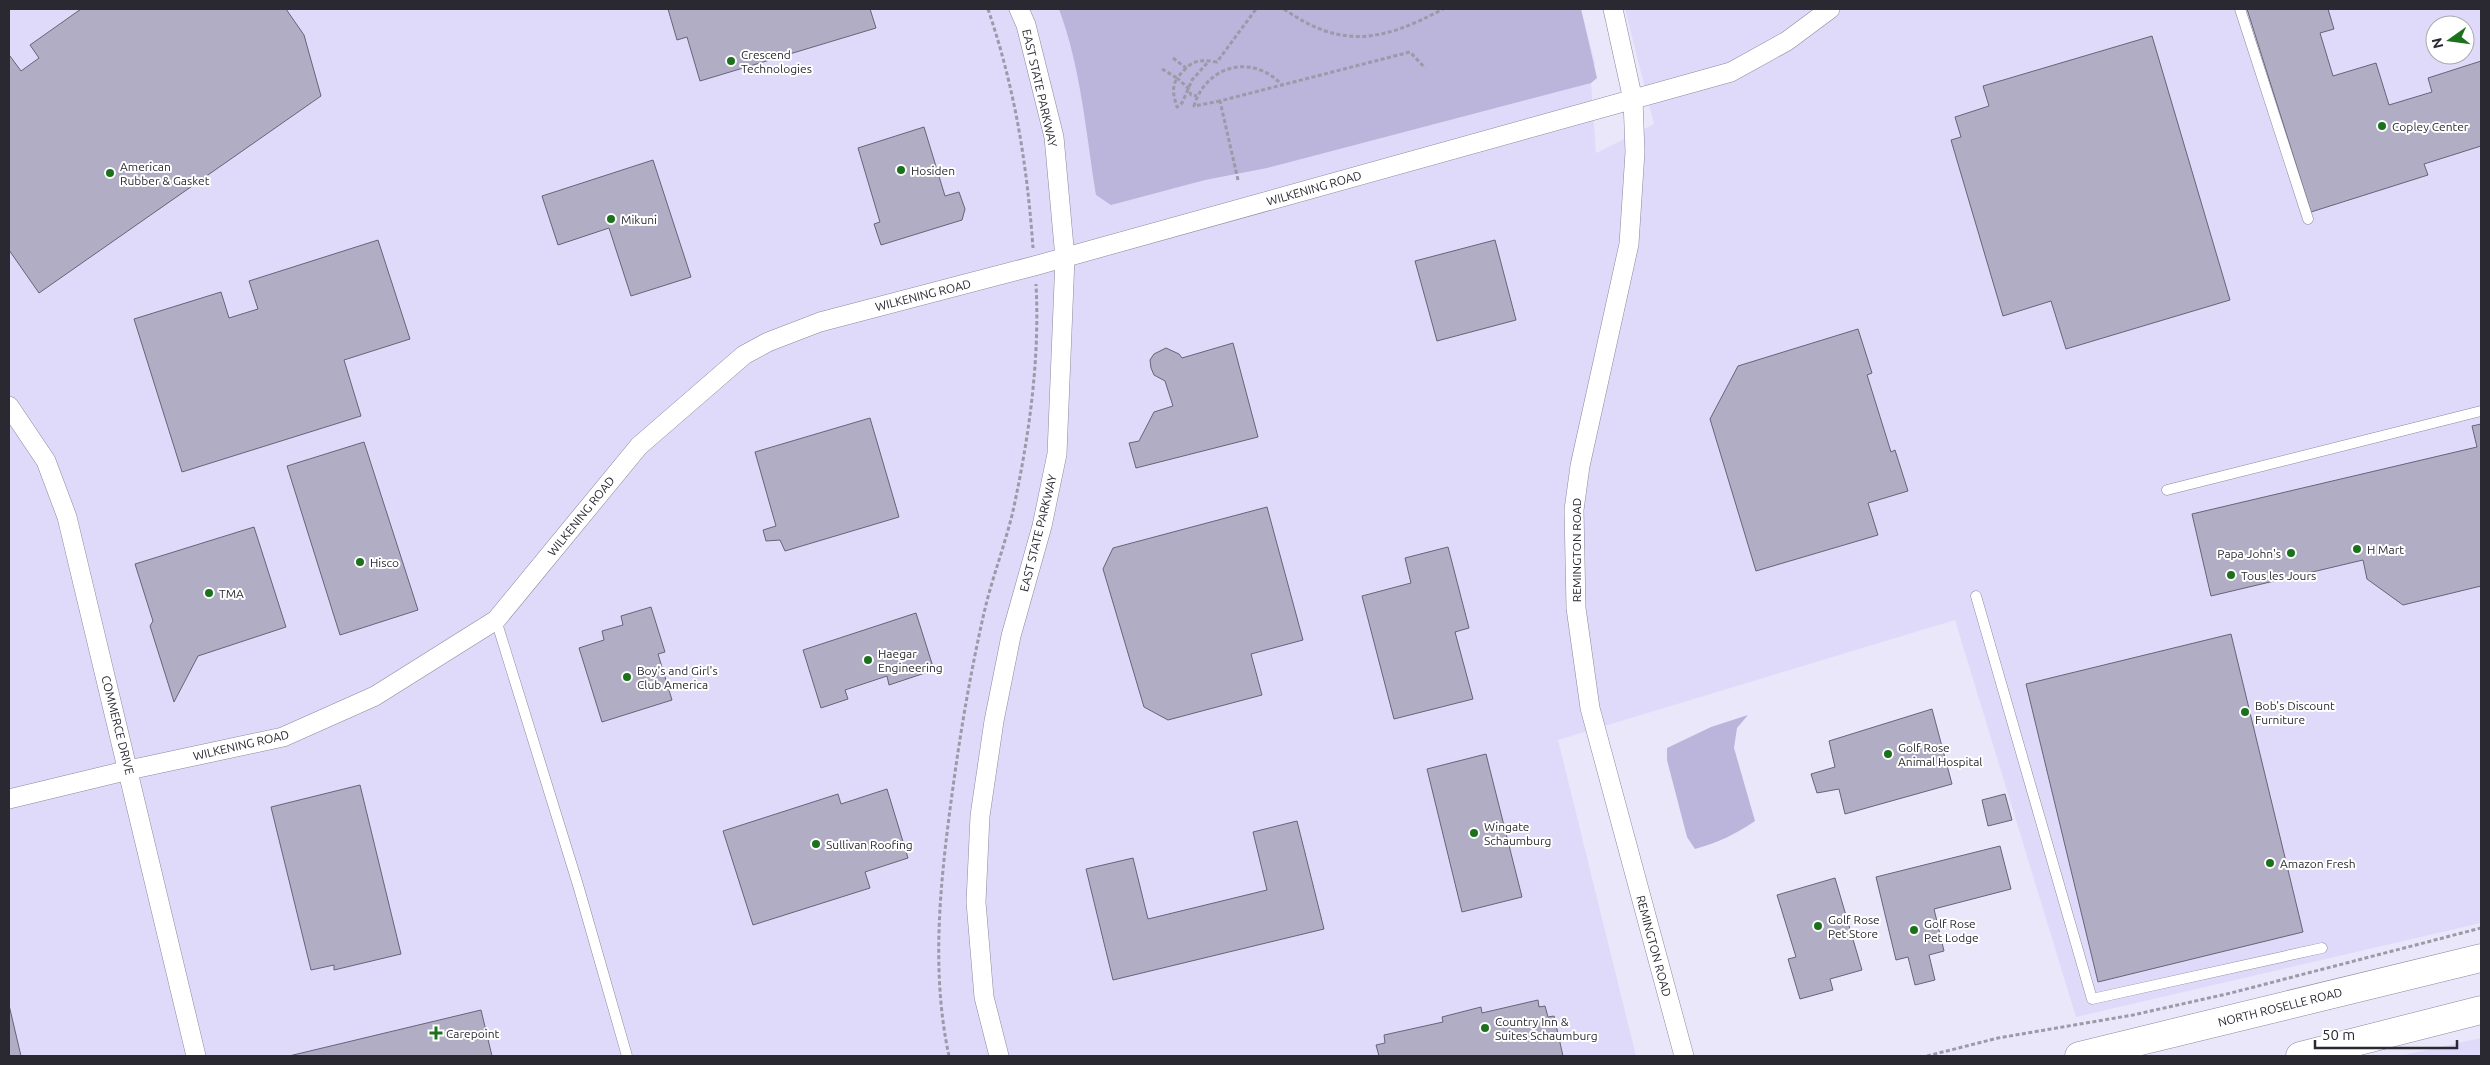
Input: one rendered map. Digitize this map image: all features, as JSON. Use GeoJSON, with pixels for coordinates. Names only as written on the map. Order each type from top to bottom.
{"type":"FeatureCollection","features":[{"type":"Feature","properties":{"kind":"main road","name":"NORTH ROSELLE ROAD"},"geometry":{"type":"LineString","coordinates":[[2079,1056],[2481,958]]}},
{"type":"Feature","properties":{"kind":"main road"},"geometry":{"type":"LineString","coordinates":[[2300,1056],[2481,1010]]}},
{"type":"Feature","properties":{"kind":"street","name":"EAST STATE PARKWAY"},"geometry":{"type":"LineString","coordinates":[[999,1056],[984,997],[977,912],[980,816],[994,721],[1011,636],[1042,526],[1057,454],[1065,258],[1054,137],[1026,25],[1019,9]]}},
{"type":"Feature","properties":{"kind":"street","name":"REMINGTON ROAD"},"geometry":{"type":"LineString","coordinates":[[1613,9],[1633,100],[1635,152],[1629,244],[1580,466],[1574,510],[1576,608],[1590,708],[1684,1056]]}},
{"type":"Feature","properties":{"kind":"street","name":"WILKENING ROAD"},"geometry":{"type":"LineString","coordinates":[[9,799],[129,770],[283,737],[375,696],[496,620],[639,446],[744,355],[820,322],[1065,258],[1730,72],[1787,41],[1830,9]]}},
{"type":"Feature","properties":{"kind":"street","name":"COMMERCE DRIVE"},"geometry":{"type":"LineString","coordinates":[[9,406],[46,461],[67,517],[196,1056]]}},
{"type":"Feature","properties":{"kind":"lane"},"geometry":{"type":"LineString","coordinates":[[2240,9],[2308,219]]}},
{"type":"Feature","properties":{"kind":"lane"},"geometry":{"type":"LineString","coordinates":[[2167,490],[2481,411]]}},
{"type":"Feature","properties":{"kind":"lane"},"geometry":{"type":"LineString","coordinates":[[1976,596],[2092,1000],[2322,948]]}},
{"type":"Feature","properties":{"kind":"lane"},"geometry":{"type":"LineString","coordinates":[[496,620],[578,885],[626,1056]]}},
{"type":"Feature","properties":{"kind":"path"},"geometry":{"type":"LineString","coordinates":[[949,1056],[939,980],[939,943],[945,845],[972,665],[984,610],[1013,511],[1033,395],[1036,340],[1029,186],[1021,132],[1005,60],[988,9]]}},
{"type":"Feature","properties":{"kind":"path"},"geometry":{"type":"LineString","coordinates":[[1209,61],[1192,80],[1182,103],[1177,107],[1174,83],[1177,78],[1193,62],[1209,61],[1217,62],[1256,9]]}},
{"type":"Feature","properties":{"kind":"path"},"geometry":{"type":"LineString","coordinates":[[1284,9],[1305,23],[1326,32],[1346,37],[1393,31],[1414,24],[1437,10],[1443,9]]}},
{"type":"Feature","properties":{"kind":"path"},"geometry":{"type":"LineString","coordinates":[[1282,85],[1272,75],[1254,67],[1226,70],[1213,76],[1197,96],[1194,106],[1220,101],[1410,52],[1425,68]]}},
{"type":"Feature","properties":{"kind":"path"},"geometry":{"type":"LineString","coordinates":[[1173,58],[1186,68]]}},
{"type":"Feature","properties":{"kind":"path"},"geometry":{"type":"LineString","coordinates":[[1162,68],[1188,88],[1191,95],[1197,96]]}},
{"type":"Feature","properties":{"kind":"path"},"geometry":{"type":"LineString","coordinates":[[1220,101],[1238,180]]}},
{"type":"Feature","properties":{"kind":"path"},"geometry":{"type":"LineString","coordinates":[[1927,1056],[1998,1038],[2133,1015],[2222,995],[2481,928]]}},
{"type":"Feature","properties":{"kind":"shaded area"},"geometry":{"type":"Polygon","coordinates":[[[9,9],[1581,9],[1595,63],[1591,83],[1596,153],[1654,124],[1625,9],[2481,9],[2481,923],[2076,1017],[1955,620],[1558,740],[1636,1056],[9,1056],[9,9]]]}},
{"type":"Feature","properties":{"kind":"shaded area"},"geometry":{"type":"Polygon","coordinates":[[[1059,9],[1581,9],[1597,78],[1591,83],[1267,168],[1205,180],[1111,205],[1096,195],[1078,77],[1059,9]]]}},
{"type":"Feature","properties":{"kind":"shaded area"},"geometry":{"type":"Polygon","coordinates":[[[1748,715],[1737,728],[1734,748],[1755,821],[1726,838],[1695,849],[1687,837],[1667,760],[1667,748],[1711,727],[1748,715]]]}},
{"type":"Feature","properties":{"kind":"shaded area"},"geometry":{"type":"Polygon","coordinates":[[[2481,1038],[2481,1056],[2399,1056],[2481,1038]]]}},
{"type":"Feature","properties":{"kind":"building","name":"American Rubber & Gasket"},"geometry":{"type":"Polygon","coordinates":[[[81,9],[286,9],[304,35],[321,96],[39,293],[9,250],[9,57],[21,71],[39,58],[30,45],[81,9]]]}},
{"type":"Feature","properties":{"kind":"building","name":"Crescend Technologies"},"geometry":{"type":"Polygon","coordinates":[[[668,9],[870,9],[876,28],[700,81],[687,37],[677,40],[668,9]]]}},
{"type":"Feature","properties":{"kind":"building","name":"Copley Center"},"geometry":{"type":"Polygon","coordinates":[[[2247,9],[2328,9],[2334,29],[2320,33],[2333,76],[2376,63],[2389,105],[2432,92],[2428,78],[2469,65],[2475,65],[2475,63],[2481,61],[2481,146],[2424,164],[2428,175],[2311,212],[2247,9]]]}},
{"type":"Feature","properties":{"kind":"building"},"geometry":{"type":"Polygon","coordinates":[[[2152,36],[2230,300],[2066,349],[2051,301],[2003,316],[1951,140],[1961,137],[1955,117],[1989,106],[1983,86],[2152,36]]]}},
{"type":"Feature","properties":{"kind":"building","name":"Hosiden"},"geometry":{"type":"Polygon","coordinates":[[[924,127],[945,196],[959,192],[965,209],[962,220],[881,245],[874,224],[880,222],[858,148],[924,127]]]}},
{"type":"Feature","properties":{"kind":"building","name":"Mikuni"},"geometry":{"type":"Polygon","coordinates":[[[653,160],[691,277],[631,296],[609,228],[558,245],[542,196],[653,160]]]}},
{"type":"Feature","properties":{"kind":"building"},"geometry":{"type":"Polygon","coordinates":[[[378,240],[410,339],[344,360],[361,416],[182,472],[134,319],[221,292],[229,318],[258,309],[249,281],[378,240]]]}},
{"type":"Feature","properties":{"kind":"building"},"geometry":{"type":"Polygon","coordinates":[[[1495,240],[1516,320],[1437,341],[1415,261],[1495,240]]]}},
{"type":"Feature","properties":{"kind":"building"},"geometry":{"type":"Polygon","coordinates":[[[1858,329],[1872,373],[1867,375],[1891,452],[1895,450],[1908,491],[1868,503],[1878,535],[1756,571],[1710,419],[1738,366],[1858,329]]]}},
{"type":"Feature","properties":{"kind":"building"},"geometry":{"type":"Polygon","coordinates":[[[1233,343],[1258,437],[1136,468],[1129,443],[1139,441],[1154,412],[1173,406],[1165,381],[1154,375],[1151,368],[1150,360],[1154,354],[1166,348],[1179,354],[1182,358],[1233,343]]]}},
{"type":"Feature","properties":{"kind":"building"},"geometry":{"type":"Polygon","coordinates":[[[870,418],[899,517],[785,551],[780,540],[766,541],[763,530],[776,526],[755,452],[870,418]]]}},
{"type":"Feature","properties":{"kind":"building"},"geometry":{"type":"Polygon","coordinates":[[[2481,424],[2481,586],[2403,605],[2367,579],[2363,560],[2211,596],[2192,514],[2477,447],[2472,426],[2481,424]]]}},
{"type":"Feature","properties":{"kind":"building","name":"Hisco"},"geometry":{"type":"Polygon","coordinates":[[[364,442],[418,610],[340,635],[287,466],[364,442]]]}},
{"type":"Feature","properties":{"kind":"building"},"geometry":{"type":"Polygon","coordinates":[[[1267,507],[1303,640],[1251,654],[1262,695],[1168,720],[1144,707],[1103,569],[1113,548],[1267,507]]]}},
{"type":"Feature","properties":{"kind":"building","name":"TMA"},"geometry":{"type":"Polygon","coordinates":[[[254,527],[286,627],[198,656],[174,702],[150,626],[153,621],[135,564],[254,527]]]}},
{"type":"Feature","properties":{"kind":"building"},"geometry":{"type":"Polygon","coordinates":[[[1448,547],[1469,628],[1455,632],[1473,699],[1394,719],[1362,596],[1411,583],[1405,558],[1448,547]]]}},
{"type":"Feature","properties":{"kind":"building","name":"Boy's and Girl's Club America"},"geometry":{"type":"Polygon","coordinates":[[[651,607],[665,652],[658,654],[672,700],[602,722],[579,648],[604,640],[602,631],[623,625],[621,616],[651,607]]]}},
{"type":"Feature","properties":{"kind":"building","name":"Haegar Engineering"},"geometry":{"type":"Polygon","coordinates":[[[916,613],[934,670],[889,685],[887,676],[845,690],[848,699],[821,708],[803,650],[916,613]]]}},
{"type":"Feature","properties":{"kind":"building"},"geometry":{"type":"Polygon","coordinates":[[[2231,634],[2303,932],[2098,982],[2026,684],[2231,634]]]}},
{"type":"Feature","properties":{"kind":"building","name":"Golf Rose Animal Hospital"},"geometry":{"type":"Polygon","coordinates":[[[1932,709],[1952,784],[1845,814],[1839,789],[1817,793],[1811,774],[1835,767],[1829,741],[1932,709]]]}},
{"type":"Feature","properties":{"kind":"building","name":"Wingate Schaumburg"},"geometry":{"type":"Polygon","coordinates":[[[1486,754],[1522,897],[1462,912],[1427,769],[1486,754]]]}},
{"type":"Feature","properties":{"kind":"building"},"geometry":{"type":"Polygon","coordinates":[[[360,785],[401,954],[334,970],[334,965],[311,970],[271,807],[360,785]]]}},
{"type":"Feature","properties":{"kind":"building","name":"Sullivan Roofing"},"geometry":{"type":"Polygon","coordinates":[[[887,789],[908,858],[865,872],[870,888],[753,925],[723,831],[838,794],[841,804],[887,789]]]}},
{"type":"Feature","properties":{"kind":"building"},"geometry":{"type":"Polygon","coordinates":[[[2005,794],[2012,820],[1988,826],[1982,800],[2005,794]]]}},
{"type":"Feature","properties":{"kind":"building"},"geometry":{"type":"Polygon","coordinates":[[[1297,821],[1324,929],[1113,980],[1086,869],[1133,858],[1148,919],[1267,890],[1253,832],[1297,821]]]}},
{"type":"Feature","properties":{"kind":"building","name":"Golf Rose Pet Lodge"},"geometry":{"type":"Polygon","coordinates":[[[2000,846],[2011,889],[1934,909],[1944,951],[1929,955],[1935,980],[1915,985],[1908,957],[1896,960],[1876,877],[2000,846]]]}},
{"type":"Feature","properties":{"kind":"building","name":"Golf Rose Pet Store"},"geometry":{"type":"Polygon","coordinates":[[[1835,878],[1862,970],[1830,979],[1833,990],[1800,999],[1788,959],[1796,957],[1777,895],[1835,878]]]}},
{"type":"Feature","properties":{"kind":"building","name":"Country Inn & Suites Schaumburg"},"geometry":{"type":"Polygon","coordinates":[[[1538,1000],[1539,1007],[1545,1006],[1548,1017],[1554,1016],[1563,1056],[1379,1056],[1376,1045],[1385,1043],[1384,1035],[1443,1022],[1442,1017],[1481,1007],[1482,1013],[1538,1000]]]}},
{"type":"Feature","properties":{"kind":"building"},"geometry":{"type":"Polygon","coordinates":[[[9,1005],[21,1056],[9,1056],[9,1005]]]}},
{"type":"Feature","properties":{"kind":"building","name":"Carepoint"},"geometry":{"type":"Polygon","coordinates":[[[481,1010],[492,1056],[289,1056],[481,1010]]]}},
{"type":"Feature","properties":{"kind":"place","name":"Crescend Technologies"},"geometry":{"type":"Point","coordinates":[731,61]}},
{"type":"Feature","properties":{"kind":"place","name":"Copley Center"},"geometry":{"type":"Point","coordinates":[2382,126]}},
{"type":"Feature","properties":{"kind":"place","name":"Hosiden"},"geometry":{"type":"Point","coordinates":[901,170]}},
{"type":"Feature","properties":{"kind":"place","name":"American Rubber & Gasket"},"geometry":{"type":"Point","coordinates":[110,173]}},
{"type":"Feature","properties":{"kind":"place","name":"Mikuni"},"geometry":{"type":"Point","coordinates":[611,219]}},
{"type":"Feature","properties":{"kind":"place","name":"H Mart"},"geometry":{"type":"Point","coordinates":[2357,549]}},
{"type":"Feature","properties":{"kind":"place","name":"Papa John's"},"geometry":{"type":"Point","coordinates":[2291,553]}},
{"type":"Feature","properties":{"kind":"place","name":"Hisco"},"geometry":{"type":"Point","coordinates":[360,562]}},
{"type":"Feature","properties":{"kind":"place","name":"Tous les Jours"},"geometry":{"type":"Point","coordinates":[2231,575]}},
{"type":"Feature","properties":{"kind":"place","name":"TMA"},"geometry":{"type":"Point","coordinates":[209,593]}},
{"type":"Feature","properties":{"kind":"place","name":"Haegar Engineering"},"geometry":{"type":"Point","coordinates":[868,660]}},
{"type":"Feature","properties":{"kind":"place","name":"Boy's and Girl's Club America"},"geometry":{"type":"Point","coordinates":[627,677]}},
{"type":"Feature","properties":{"kind":"place","name":"Bob's Discount Furniture"},"geometry":{"type":"Point","coordinates":[2245,712]}},
{"type":"Feature","properties":{"kind":"place","name":"Golf Rose Animal Hospital"},"geometry":{"type":"Point","coordinates":[1888,754]}},
{"type":"Feature","properties":{"kind":"place","name":"Wingate Schaumburg"},"geometry":{"type":"Point","coordinates":[1474,833]}},
{"type":"Feature","properties":{"kind":"place","name":"Sullivan Roofing"},"geometry":{"type":"Point","coordinates":[816,844]}},
{"type":"Feature","properties":{"kind":"place","name":"Amazon Fresh"},"geometry":{"type":"Point","coordinates":[2270,863]}},
{"type":"Feature","properties":{"kind":"place","name":"Golf Rose Pet Store"},"geometry":{"type":"Point","coordinates":[1818,926]}},
{"type":"Feature","properties":{"kind":"place","name":"Golf Rose Pet Lodge"},"geometry":{"type":"Point","coordinates":[1914,930]}},
{"type":"Feature","properties":{"kind":"place","name":"Country Inn & Suites Schaumburg"},"geometry":{"type":"Point","coordinates":[1485,1028]}},
{"type":"Feature","properties":{"kind":"place","name":"Carepoint"},"geometry":{"type":"Point","coordinates":[436,1033]}}]}
